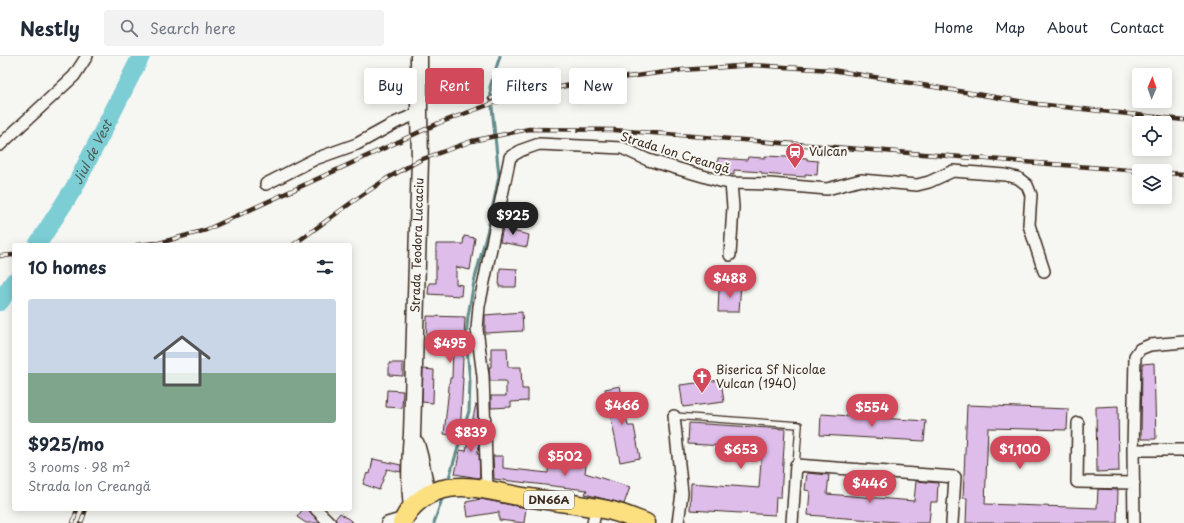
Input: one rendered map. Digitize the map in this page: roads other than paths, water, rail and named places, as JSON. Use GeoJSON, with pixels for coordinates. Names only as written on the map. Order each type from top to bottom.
{"type":"FeatureCollection","features":[{"type":"Feature","properties":{"kind":"main road","name":"Strada Teodora Lucaciu"},"geometry":{"type":"LineString","coordinates":[[401,518],[410,470],[412,434],[420,160],[419,56]]}},
{"type":"Feature","properties":{"kind":"main road","name":"Strada Teodora Lucaciu"},"geometry":{"type":"LineString","coordinates":[[412,434],[420,459],[439,490]]}},
{"type":"Feature","properties":{"kind":"main road","name":"DN66A"},"geometry":{"type":"LineString","coordinates":[[439,490],[487,489],[577,504],[594,516],[613,512],[646,523]]}},
{"type":"Feature","properties":{"kind":"main road"},"geometry":{"type":"LineString","coordinates":[[401,518],[439,490]]}},
{"type":"Feature","properties":{"kind":"street"},"geometry":{"type":"LineString","coordinates":[[0,145],[74,76],[87,56]]}},
{"type":"Feature","properties":{"kind":"street"},"geometry":{"type":"LineString","coordinates":[[266,184],[315,159],[357,144],[419,113]]}},
{"type":"Feature","properties":{"kind":"street","name":"Strada Ion Creangă"},"geometry":{"type":"LineString","coordinates":[[487,489],[483,376],[477,329],[479,306],[510,157],[522,150],[539,144],[622,148],[648,160],[731,183],[770,184],[823,189],[834,188],[862,180],[917,185],[929,182],[954,171],[1005,175],[1018,178],[1027,185],[1031,195],[1029,225],[1044,271]]}},
{"type":"Feature","properties":{"kind":"street"},"geometry":{"type":"LineString","coordinates":[[730,254],[733,207],[731,183]]}},
{"type":"Feature","properties":{"kind":"street"},"geometry":{"type":"LineString","coordinates":[[1134,523],[1133,450],[1135,356],[1140,349],[1150,345],[1184,342]]}},
{"type":"Feature","properties":{"kind":"street"},"geometry":{"type":"LineString","coordinates":[[674,416],[682,493],[678,523]]}},
{"type":"Feature","properties":{"kind":"street"},"geometry":{"type":"LineString","coordinates":[[1078,423],[1077,482],[1134,483]]}},
{"type":"Feature","properties":{"kind":"street"},"geometry":{"type":"LineString","coordinates":[[1133,450],[1184,450]]}},
{"type":"Feature","properties":{"kind":"street"},"geometry":{"type":"LineString","coordinates":[[792,523],[796,465],[955,476],[952,523]]}},
{"type":"Feature","properties":{"kind":"street"},"geometry":{"type":"LineString","coordinates":[[318,511],[330,523]]}},
{"type":"Feature","properties":{"kind":"lane"},"geometry":{"type":"LineString","coordinates":[[674,416],[799,425],[796,465]]}},
{"type":"Feature","properties":{"kind":"waterway","name":"Jiul de Vest"},"geometry":{"type":"LineString","coordinates":[[38,243],[74,188],[141,56]]}},
{"type":"Feature","properties":{"kind":"waterway"},"geometry":{"type":"LineString","coordinates":[[448,481],[469,411],[470,382],[466,337],[468,316],[474,282],[488,229],[499,176],[490,87],[500,56]]}},
{"type":"Feature","properties":{"kind":"waterway","name":"Jiul de Vest"},"geometry":{"type":"LineString","coordinates":[[0,302],[12,284]]}},
{"type":"Feature","properties":{"kind":"waterway"},"geometry":{"type":"LineString","coordinates":[[434,523],[443,496]]}},
{"type":"Feature","properties":{"kind":"railway"},"geometry":{"type":"LineString","coordinates":[[159,243],[206,230],[439,123],[510,97],[581,83],[682,70],[753,65],[832,70],[1037,104],[1184,120]]}},
{"type":"Feature","properties":{"kind":"railway"},"geometry":{"type":"LineString","coordinates":[[296,243],[386,179],[420,160],[472,141],[529,129],[614,130],[1132,170]]}},
{"type":"Feature","properties":{"kind":"railway"},"geometry":{"type":"LineString","coordinates":[[1172,173],[1184,174]]}},
{"type":"Feature","properties":{"kind":"railway"},"geometry":{"type":"LineString","coordinates":[[0,256],[12,255]]}},
{"type":"Feature","properties":{"kind":"railway"},"geometry":{"type":"LineString","coordinates":[[73,523],[76,511]]}},
{"type":"Feature","properties":{"kind":"railway"},"geometry":{"type":"LineString","coordinates":[[81,523],[85,511]]}},
{"type":"Feature","properties":{"kind":"place","name":"Vulcan"},"geometry":{"type":"Point","coordinates":[795,169]}},
{"type":"Feature","properties":{"kind":"place","name":"Biserica Sf Nicolae Vulcan (1940)"},"geometry":{"type":"Point","coordinates":[702,394]}}]}
